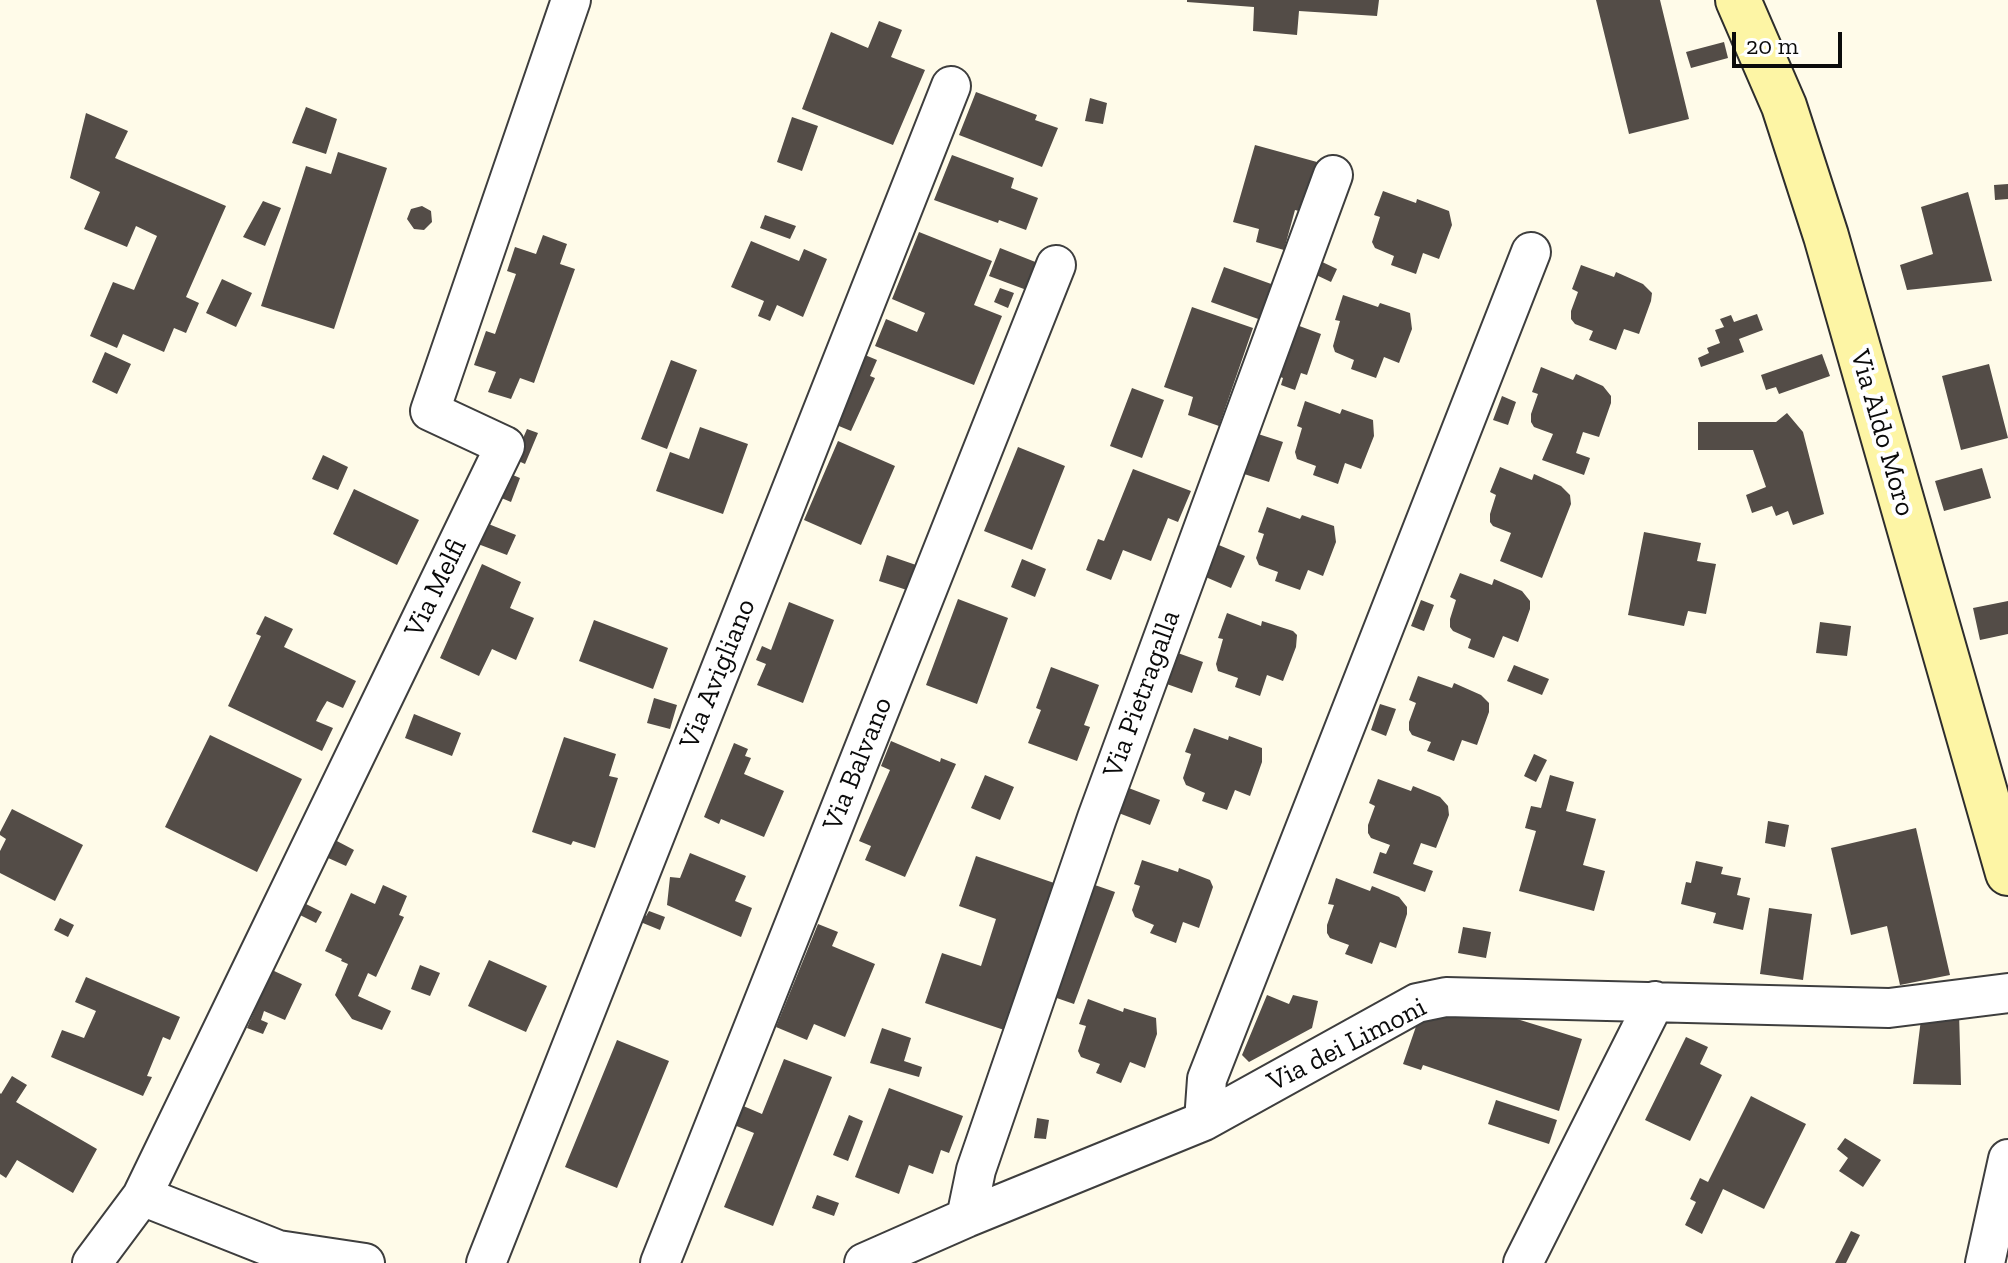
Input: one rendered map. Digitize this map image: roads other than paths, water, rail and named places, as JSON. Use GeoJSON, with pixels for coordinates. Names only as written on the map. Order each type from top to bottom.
{"type":"FeatureCollection","features":[{"type":"Feature","properties":{"kind":"street","name":"Via Melfi"},"geometry":{"type":"LineString","coordinates":[[142,1196],[505,446],[430,411],[571,0]]}},
{"type":"Feature","properties":{"kind":"street","name":"Via Aldo Moro"},"geometry":{"type":"LineString","coordinates":[[1738,0],[1784,106],[1826,236],[2008,873]]}},
{"type":"Feature","properties":{"kind":"street","name":"Via Avigliano"},"geometry":{"type":"LineString","coordinates":[[486,1263],[951,86]]}},
{"type":"Feature","properties":{"kind":"street","name":"Via Pietragalla"},"geometry":{"type":"LineString","coordinates":[[966,1218],[976,1170],[1097,818],[1333,175]]}},
{"type":"Feature","properties":{"kind":"street"},"geometry":{"type":"LineString","coordinates":[[1204,1121],[1207,1079],[1531,252]]}},
{"type":"Feature","properties":{"kind":"street","name":"Via Balvano"},"geometry":{"type":"LineString","coordinates":[[660,1263],[1056,265]]}},
{"type":"Feature","properties":{"kind":"street","name":"Via dei Limoni"},"geometry":{"type":"LineString","coordinates":[[864,1263],[1204,1121],[1417,1003],[1446,997],[1889,1008],[2008,993]]}},
{"type":"Feature","properties":{"kind":"street"},"geometry":{"type":"LineString","coordinates":[[1523,1263],[1655,1001]]}},
{"type":"Feature","properties":{"kind":"street"},"geometry":{"type":"LineString","coordinates":[[1985,1263],[2008,1159]]}},
{"type":"Feature","properties":{"kind":"street"},"geometry":{"type":"LineString","coordinates":[[92,1263],[142,1196],[278,1250],[365,1263]]}}]}
